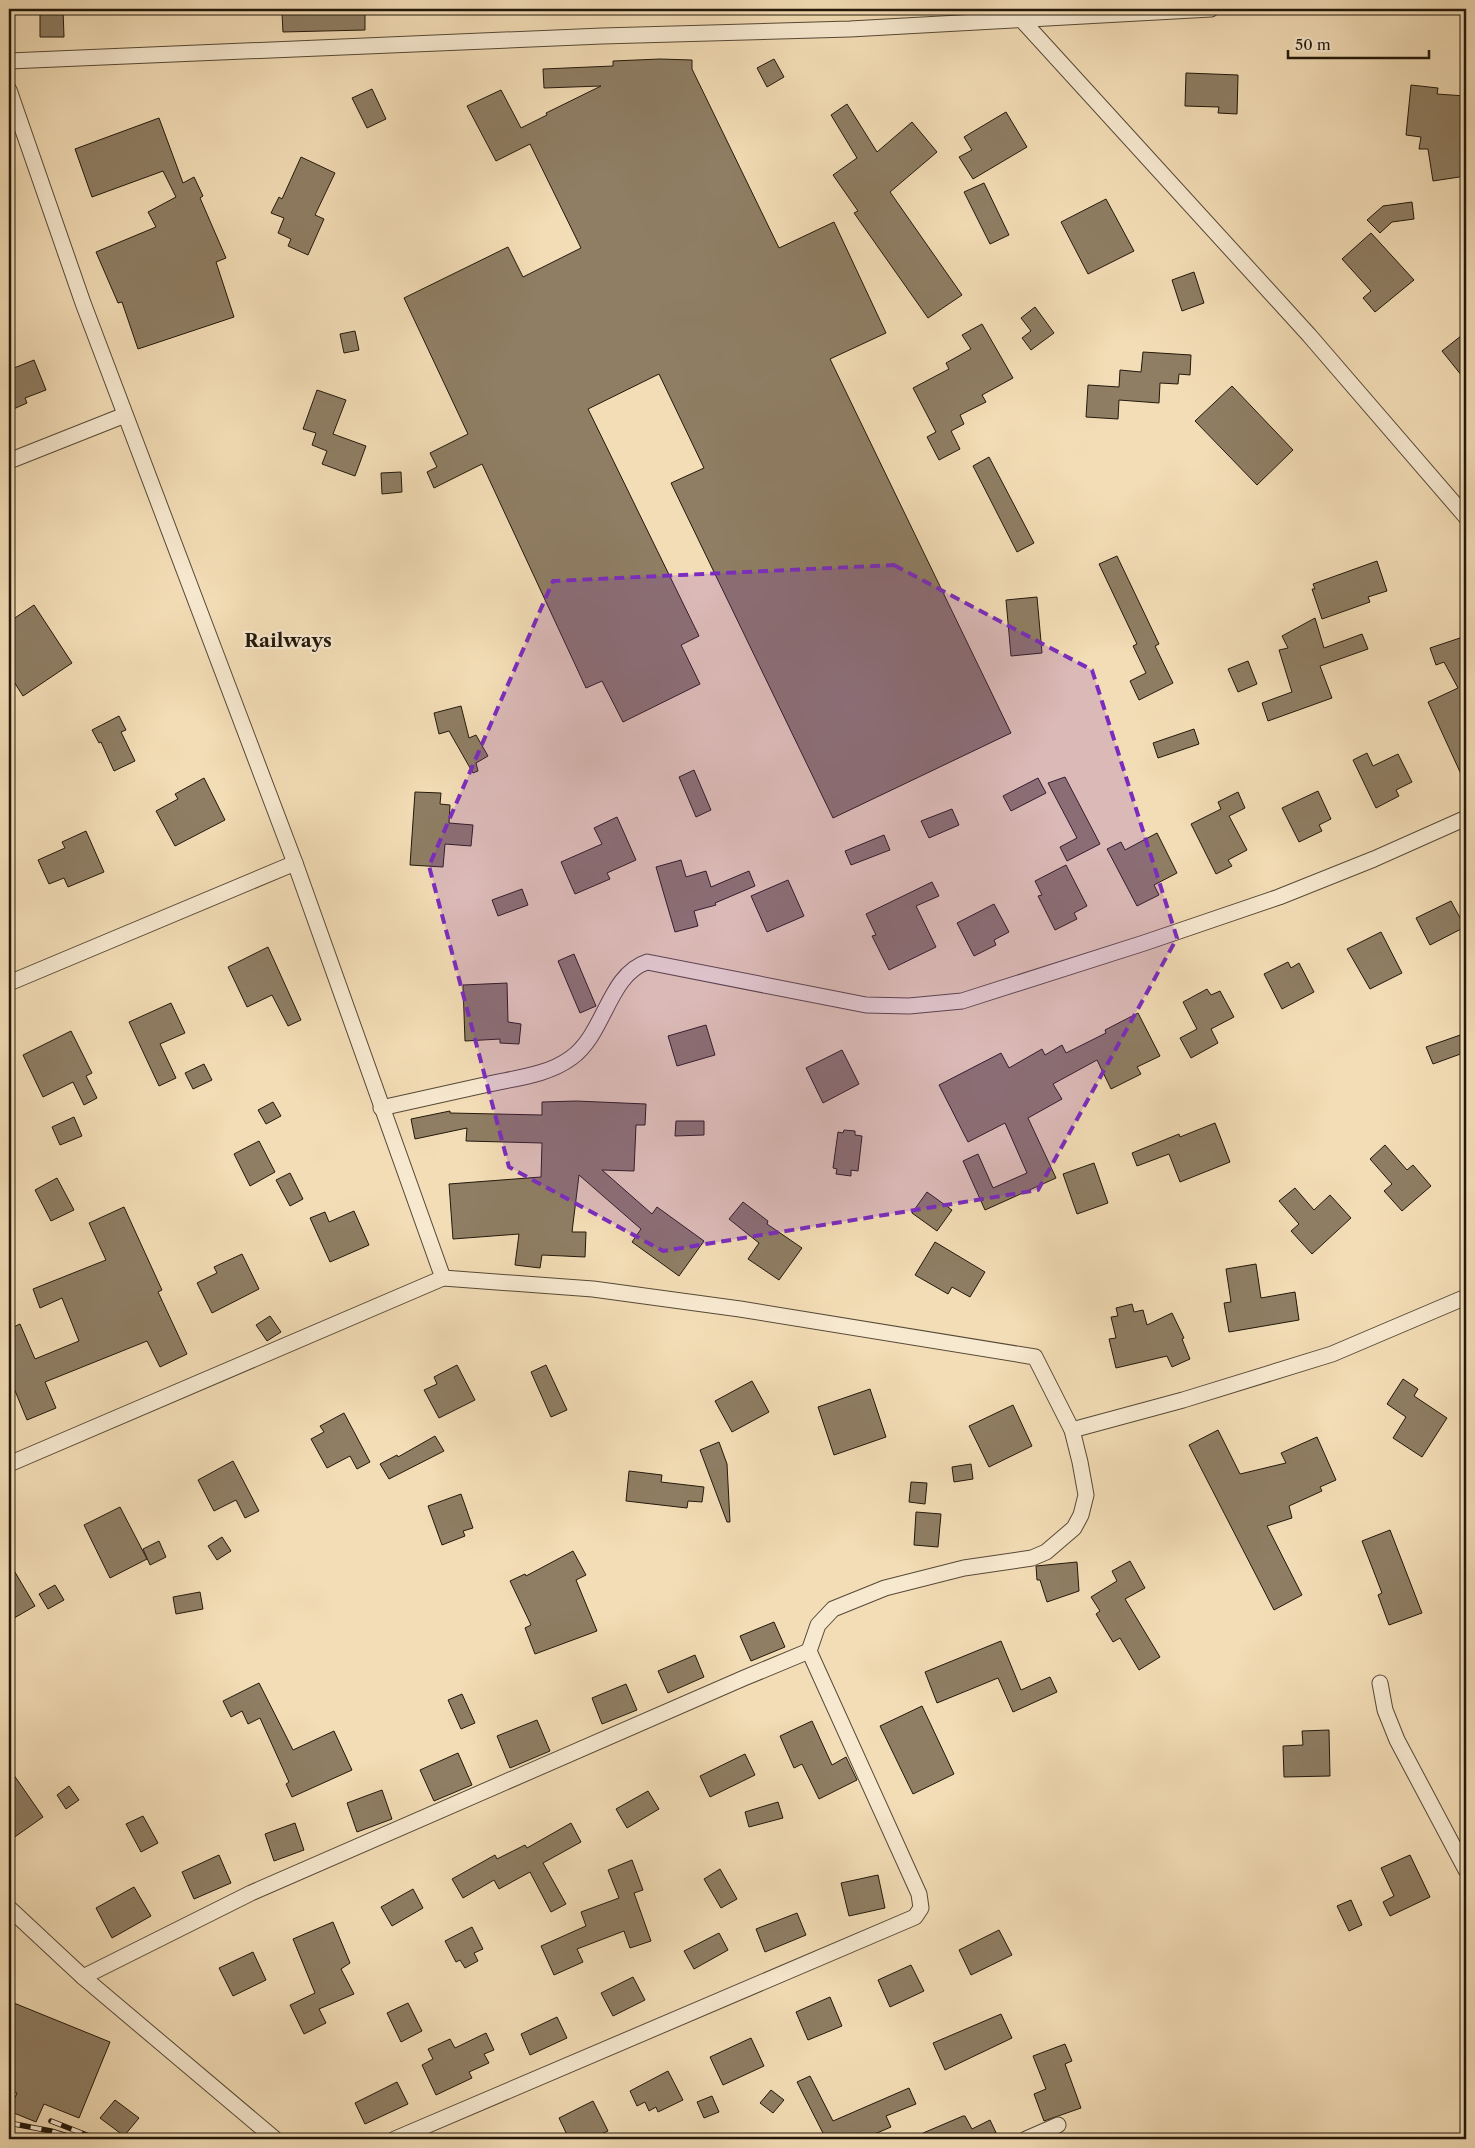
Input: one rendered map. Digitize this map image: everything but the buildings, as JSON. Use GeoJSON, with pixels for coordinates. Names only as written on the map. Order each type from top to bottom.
{"type":"FeatureCollection","features":[{"type":"Feature","properties":{"kind":"street"},"geometry":{"type":"LineString","coordinates":[[9,61],[602,36],[850,29],[1018,14],[1211,9]]}},
{"type":"Feature","properties":{"kind":"street"},"geometry":{"type":"LineString","coordinates":[[1018,14],[1309,335],[1466,517]]}},
{"type":"Feature","properties":{"kind":"street"},"geometry":{"type":"LineString","coordinates":[[9,90],[82,303],[295,862],[443,1278]]}},
{"type":"Feature","properties":{"kind":"street"},"geometry":{"type":"LineString","coordinates":[[9,461],[125,415]]}},
{"type":"Feature","properties":{"kind":"street"},"geometry":{"type":"LineString","coordinates":[[381,1108],[542,1073],[572,1058],[591,1037],[626,974],[637,965],[647,962],[866,1005],[908,1006],[962,1001],[1144,943],[1279,897],[1374,859],[1466,818]]}},
{"type":"Feature","properties":{"kind":"street"},"geometry":{"type":"LineString","coordinates":[[9,983],[295,862]]}},
{"type":"Feature","properties":{"kind":"street"},"geometry":{"type":"LineString","coordinates":[[9,1464],[443,1278],[593,1289],[740,1309],[1035,1357],[1072,1430],[1086,1495],[1082,1515],[1074,1528],[1046,1552],[1032,1558],[964,1568],[885,1588],[833,1609],[818,1625],[809,1651],[919,1894],[921,1908],[916,1917],[395,2139]]}},
{"type":"Feature","properties":{"kind":"street"},"geometry":{"type":"LineString","coordinates":[[1072,1430],[1183,1400],[1332,1354],[1466,1297]]}},
{"type":"Feature","properties":{"kind":"street"},"geometry":{"type":"LineString","coordinates":[[83,1977],[251,1893],[809,1651]]}},
{"type":"Feature","properties":{"kind":"street"},"geometry":{"type":"LineString","coordinates":[[1380,1683],[1385,1710],[1397,1740],[1466,1870]]}},
{"type":"Feature","properties":{"kind":"street"},"geometry":{"type":"LineString","coordinates":[[9,1908],[83,1977],[275,2139]]}},
{"type":"Feature","properties":{"kind":"street"},"geometry":{"type":"LineString","coordinates":[[1026,2139],[1058,2125]]}},
{"type":"Feature","properties":{"kind":"highlighted area"},"geometry":{"type":"Polygon","coordinates":[[[894,565],[1092,670],[1177,938],[1038,1190],[663,1251],[509,1167],[429,866],[553,581],[894,565]]]}},
{"type":"Feature","properties":{"kind":"railway"},"geometry":{"type":"LineString","coordinates":[[51,2121],[97,2139]]}},
{"type":"Feature","properties":{"kind":"railway"},"geometry":{"type":"LineString","coordinates":[[9,2123],[51,2131],[77,2139]]}},
{"type":"Feature","properties":{"kind":"district","name":"Railways"},"geometry":{"type":"Point","coordinates":[288,640]}}]}
